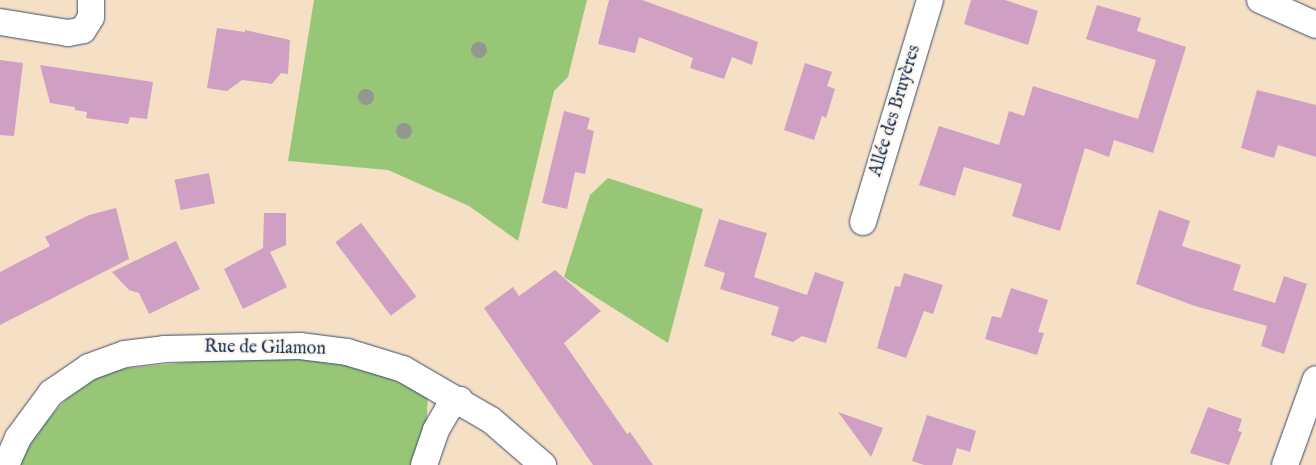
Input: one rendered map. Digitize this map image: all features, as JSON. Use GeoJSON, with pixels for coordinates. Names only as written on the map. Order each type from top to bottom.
{"type":"FeatureCollection","features":[{"type":"Feature","properties":{"kind":"street"},"geometry":{"type":"LineString","coordinates":[[0,22],[68,33],[82,30],[91,16],[91,0]]}},
{"type":"Feature","properties":{"kind":"street","name":"Allée des Bruyères"},"geometry":{"type":"LineString","coordinates":[[863,222],[930,0]]}},
{"type":"Feature","properties":{"kind":"street"},"geometry":{"type":"LineString","coordinates":[[1260,0],[1316,25]]}},
{"type":"Feature","properties":{"kind":"street","name":"Rue de Gilamon"},"geometry":{"type":"LineString","coordinates":[[6,465],[18,438],[51,393],[89,367],[125,354],[202,347],[300,346],[347,352],[403,369],[460,400],[491,420],[543,465]]}},
{"type":"Feature","properties":{"kind":"street"},"geometry":{"type":"LineString","coordinates":[[1285,465],[1316,379]]}},
{"type":"Feature","properties":{"kind":"street"},"geometry":{"type":"LineString","coordinates":[[424,465],[436,430],[448,409],[460,400]]}},
{"type":"Feature","properties":{"kind":"green space"},"geometry":{"type":"Polygon","coordinates":[[[314,0],[587,0],[568,77],[554,91],[518,241],[469,206],[388,170],[288,161],[314,0]]]}},
{"type":"Feature","properties":{"kind":"green space"},"geometry":{"type":"Polygon","coordinates":[[[608,178],[703,209],[668,343],[564,277],[590,195],[608,178]]]}},
{"type":"Feature","properties":{"kind":"green space"},"geometry":{"type":"Polygon","coordinates":[[[229,358],[310,359],[365,367],[428,396],[426,429],[414,465],[16,465],[30,439],[68,397],[109,370],[229,358]]]}},
{"type":"Feature","properties":{"kind":"building"},"geometry":{"type":"Polygon","coordinates":[[[609,0],[642,0],[758,42],[752,65],[732,57],[724,79],[690,68],[693,58],[639,37],[635,53],[598,44],[609,0]]]}},
{"type":"Feature","properties":{"kind":"building"},"geometry":{"type":"Polygon","coordinates":[[[971,0],[1005,0],[1038,11],[1028,45],[964,24],[971,0]]]}},
{"type":"Feature","properties":{"kind":"building"},"geometry":{"type":"Polygon","coordinates":[[[1097,5],[1141,18],[1137,31],[1186,47],[1153,153],[1114,140],[1109,157],[1085,148],[1060,231],[1012,216],[1022,184],[964,167],[955,196],[919,185],[939,126],[999,145],[1009,111],[1024,116],[1033,86],[1138,119],[1156,60],[1086,39],[1097,5]]]}},
{"type":"Feature","properties":{"kind":"building"},"geometry":{"type":"Polygon","coordinates":[[[217,28],[245,32],[245,30],[290,40],[288,74],[281,73],[272,84],[242,80],[227,91],[207,88],[217,28]]]}},
{"type":"Feature","properties":{"kind":"building"},"geometry":{"type":"Polygon","coordinates":[[[0,60],[23,63],[14,136],[0,135],[0,60]]]}},
{"type":"Feature","properties":{"kind":"building"},"geometry":{"type":"Polygon","coordinates":[[[805,63],[832,72],[827,86],[835,89],[826,118],[822,116],[814,140],[784,130],[805,63]]]}},
{"type":"Feature","properties":{"kind":"building"},"geometry":{"type":"Polygon","coordinates":[[[40,65],[153,82],[147,119],[130,117],[128,124],[86,118],[87,112],[75,110],[75,107],[50,103],[40,65]]]}},
{"type":"Feature","properties":{"kind":"building"},"geometry":{"type":"Polygon","coordinates":[[[1257,90],[1316,105],[1316,157],[1278,145],[1274,158],[1241,148],[1257,90]]]}},
{"type":"Feature","properties":{"kind":"building"},"geometry":{"type":"Polygon","coordinates":[[[564,111],[590,118],[587,129],[594,131],[585,174],[575,172],[567,209],[542,203],[564,111]]]}},
{"type":"Feature","properties":{"kind":"building"},"geometry":{"type":"Polygon","coordinates":[[[209,173],[215,203],[181,210],[175,180],[209,173]]]}},
{"type":"Feature","properties":{"kind":"building"},"geometry":{"type":"Polygon","coordinates":[[[116,208],[129,259],[0,325],[0,272],[50,246],[45,237],[89,215],[116,208]]]}},
{"type":"Feature","properties":{"kind":"building"},"geometry":{"type":"Polygon","coordinates":[[[1159,210],[1190,221],[1182,246],[1241,265],[1233,290],[1275,303],[1284,276],[1307,284],[1284,354],[1261,346],[1267,326],[1195,306],[1136,284],[1159,210]]]}},
{"type":"Feature","properties":{"kind":"building"},"geometry":{"type":"Polygon","coordinates":[[[264,213],[286,213],[286,245],[270,252],[287,287],[243,309],[224,269],[263,248],[264,213]]]}},
{"type":"Feature","properties":{"kind":"building"},"geometry":{"type":"Polygon","coordinates":[[[719,219],[767,233],[754,277],[807,295],[815,272],[844,282],[826,343],[802,336],[793,342],[771,335],[779,307],[720,289],[725,273],[704,266],[719,219]]]}},
{"type":"Feature","properties":{"kind":"building"},"geometry":{"type":"Polygon","coordinates":[[[361,223],[416,296],[391,316],[335,242],[361,223]]]}},
{"type":"Feature","properties":{"kind":"building"},"geometry":{"type":"Polygon","coordinates":[[[176,241],[200,289],[149,314],[139,293],[129,290],[112,272],[176,241]]]}},
{"type":"Feature","properties":{"kind":"building"},"geometry":{"type":"Polygon","coordinates":[[[555,270],[601,311],[564,343],[627,434],[630,432],[653,465],[593,465],[484,308],[513,287],[519,296],[555,270]]]}},
{"type":"Feature","properties":{"kind":"building"},"geometry":{"type":"Polygon","coordinates":[[[904,273],[943,285],[933,314],[924,311],[906,358],[877,348],[895,286],[900,287],[904,273]]]}},
{"type":"Feature","properties":{"kind":"building"},"geometry":{"type":"Polygon","coordinates":[[[1011,288],[1048,300],[1038,332],[1044,333],[1037,355],[985,339],[992,316],[1001,318],[1011,288]]]}},
{"type":"Feature","properties":{"kind":"building"},"geometry":{"type":"Polygon","coordinates":[[[1208,407],[1242,419],[1238,431],[1242,432],[1229,465],[1190,453],[1208,407]]]}},
{"type":"Feature","properties":{"kind":"building"},"geometry":{"type":"Polygon","coordinates":[[[838,412],[883,428],[871,457],[838,412]]]}},
{"type":"Feature","properties":{"kind":"building"},"geometry":{"type":"Polygon","coordinates":[[[927,415],[976,431],[970,452],[957,448],[952,465],[924,465],[912,461],[927,415]]]}}]}
